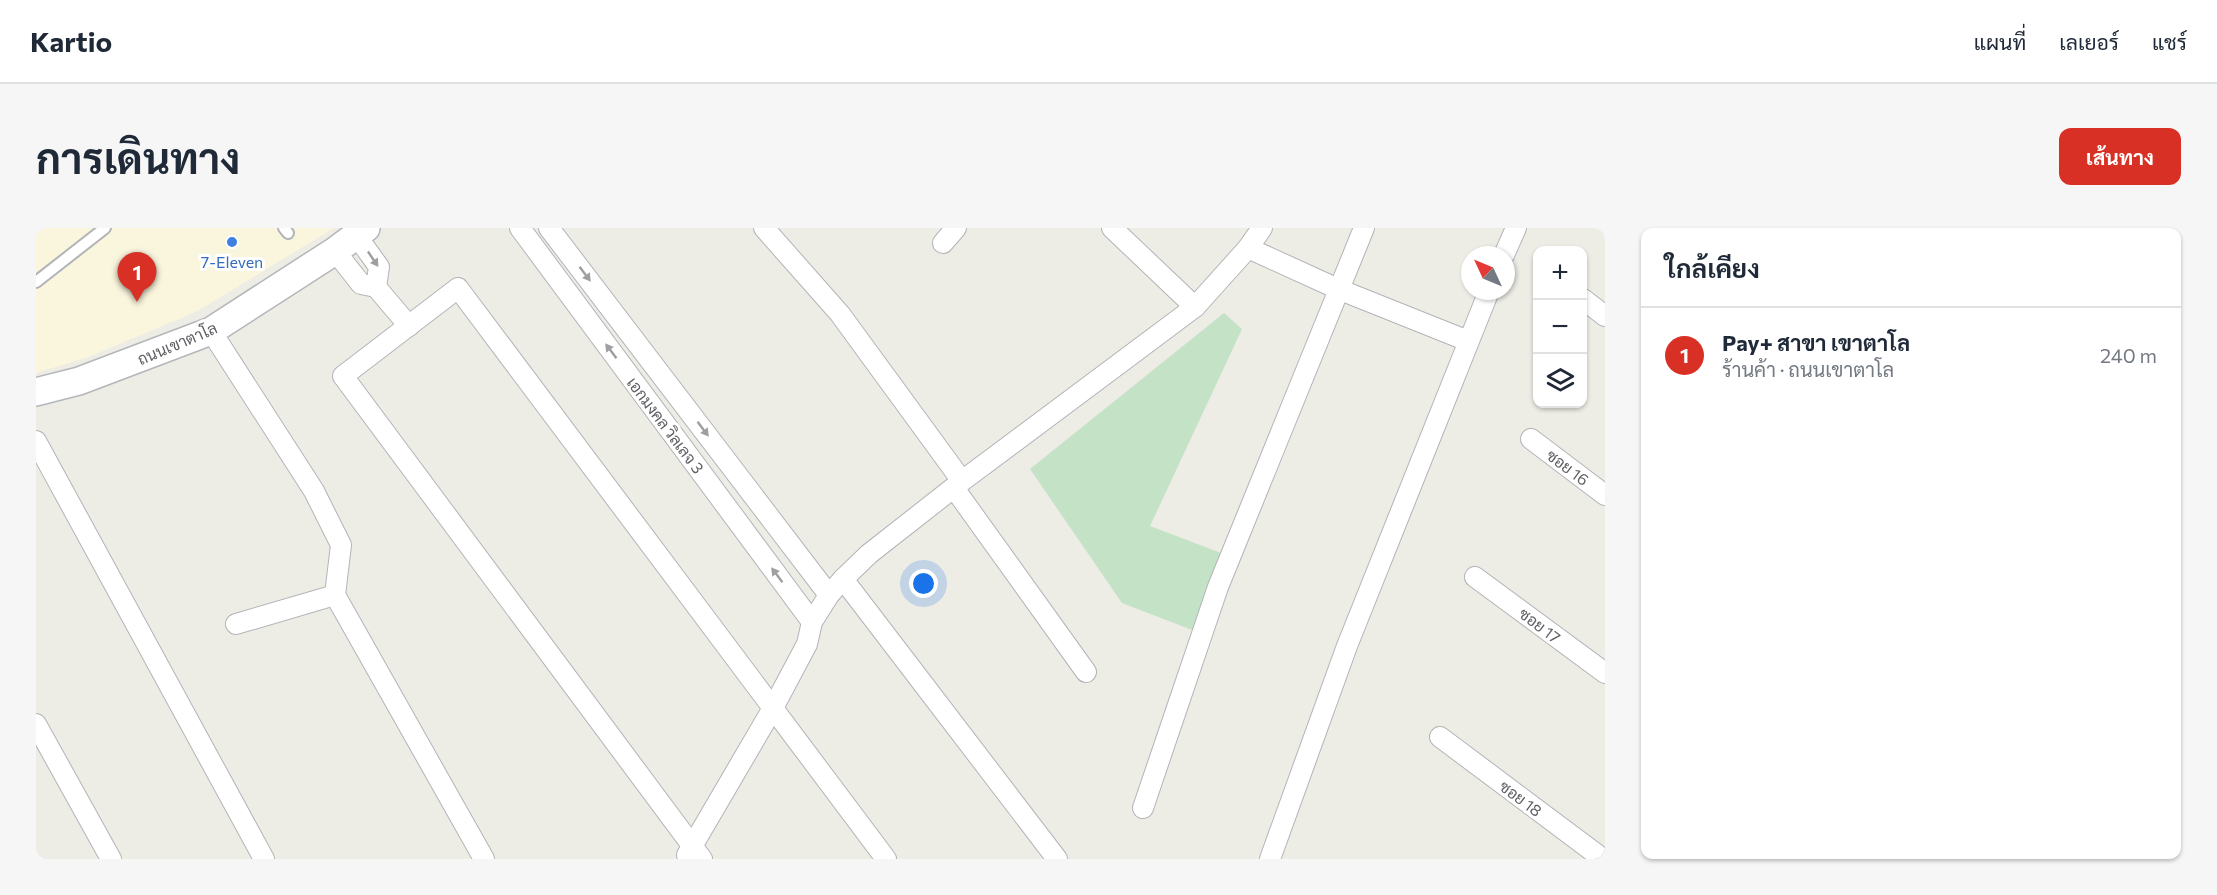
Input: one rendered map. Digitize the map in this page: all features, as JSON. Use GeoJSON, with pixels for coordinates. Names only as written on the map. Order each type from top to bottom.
{"type":"FeatureCollection","features":[{"type":"Feature","properties":{"kind":"street","name":"เอกมงคล วิลเลจ 3"},"geometry":{"type":"LineString","coordinates":[[520,228],[812,622]]}},
{"type":"Feature","properties":{"kind":"street","name":"เอกมงคล วิลเลจ 3"},"geometry":{"type":"LineString","coordinates":[[549,228],[829,595]]}},
{"type":"Feature","properties":{"kind":"street"},"geometry":{"type":"LineString","coordinates":[[764,228],[840,314],[1086,672]]}},
{"type":"Feature","properties":{"kind":"street"},"geometry":{"type":"LineString","coordinates":[[943,243],[956,228]]}},
{"type":"Feature","properties":{"kind":"street"},"geometry":{"type":"LineString","coordinates":[[886,859],[773,708],[458,288],[343,376],[693,855],[773,708],[807,644],[812,622],[829,595],[843,579],[869,554],[958,485],[1196,307],[1248,248],[1262,228]]}},
{"type":"Feature","properties":{"kind":"street"},"geometry":{"type":"LineString","coordinates":[[1143,808],[1218,587],[1364,228]]}},
{"type":"Feature","properties":{"kind":"street"},"geometry":{"type":"LineString","coordinates":[[1508,246],[1516,228]]}},
{"type":"Feature","properties":{"kind":"street"},"geometry":{"type":"LineString","coordinates":[[1125,232],[1196,307]]}},
{"type":"Feature","properties":{"kind":"street"},"geometry":{"type":"LineString","coordinates":[[352,238],[379,267],[376,287]]}},
{"type":"Feature","properties":{"kind":"street"},"geometry":{"type":"LineString","coordinates":[[352,238],[361,284],[376,287],[409,326]]}},
{"type":"Feature","properties":{"kind":"street","name":"ถนนเขาตาโล"},"geometry":{"type":"LineString","coordinates":[[36,392],[79,381],[211,331],[352,238]]}},
{"type":"Feature","properties":{"kind":"street"},"geometry":{"type":"LineString","coordinates":[[1248,248],[1338,289],[1468,341]]}},
{"type":"Feature","properties":{"kind":"street"},"geometry":{"type":"LineString","coordinates":[[1270,859],[1347,646],[1485,300]]}},
{"type":"Feature","properties":{"kind":"street"},"geometry":{"type":"LineString","coordinates":[[1584,300],[1605,316]]}},
{"type":"Feature","properties":{"kind":"street"},"geometry":{"type":"LineString","coordinates":[[211,331],[314,490],[341,545],[334,595],[484,859]]}},
{"type":"Feature","properties":{"kind":"street","name":"ซอย 16"},"geometry":{"type":"LineString","coordinates":[[1531,439],[1605,495]]}},
{"type":"Feature","properties":{"kind":"street"},"geometry":{"type":"LineString","coordinates":[[36,441],[264,859]]}},
{"type":"Feature","properties":{"kind":"street","name":"ซอย 17"},"geometry":{"type":"LineString","coordinates":[[1475,576],[1605,673]]}},
{"type":"Feature","properties":{"kind":"street"},"geometry":{"type":"LineString","coordinates":[[843,579],[1057,859]]}},
{"type":"Feature","properties":{"kind":"street"},"geometry":{"type":"LineString","coordinates":[[236,624],[334,595]]}},
{"type":"Feature","properties":{"kind":"street"},"geometry":{"type":"LineString","coordinates":[[36,724],[111,859]]}},
{"type":"Feature","properties":{"kind":"street","name":"ซอย 18"},"geometry":{"type":"LineString","coordinates":[[1440,737],[1603,859]]}},
{"type":"Feature","properties":{"kind":"lane"},"geometry":{"type":"LineString","coordinates":[[36,282],[105,228]]}},
{"type":"Feature","properties":{"kind":"shaded area"},"geometry":{"type":"Polygon","coordinates":[[[36,228],[334,228],[198,311],[86,358],[36,373],[36,228]]]}},
{"type":"Feature","properties":{"kind":"green space"},"geometry":{"type":"Polygon","coordinates":[[[1224,313],[1242,329],[1150,526],[1221,553],[1192,630],[1122,603],[1030,469],[1224,313]]]}},
{"type":"Feature","properties":{"kind":"place","name":"7-Eleven"},"geometry":{"type":"Point","coordinates":[232,242]}},
{"type":"Feature","properties":{"kind":"place","name":"Pay+ สาขา เขาตาโล"},"geometry":{"type":"Point","coordinates":[137,302]}}]}
